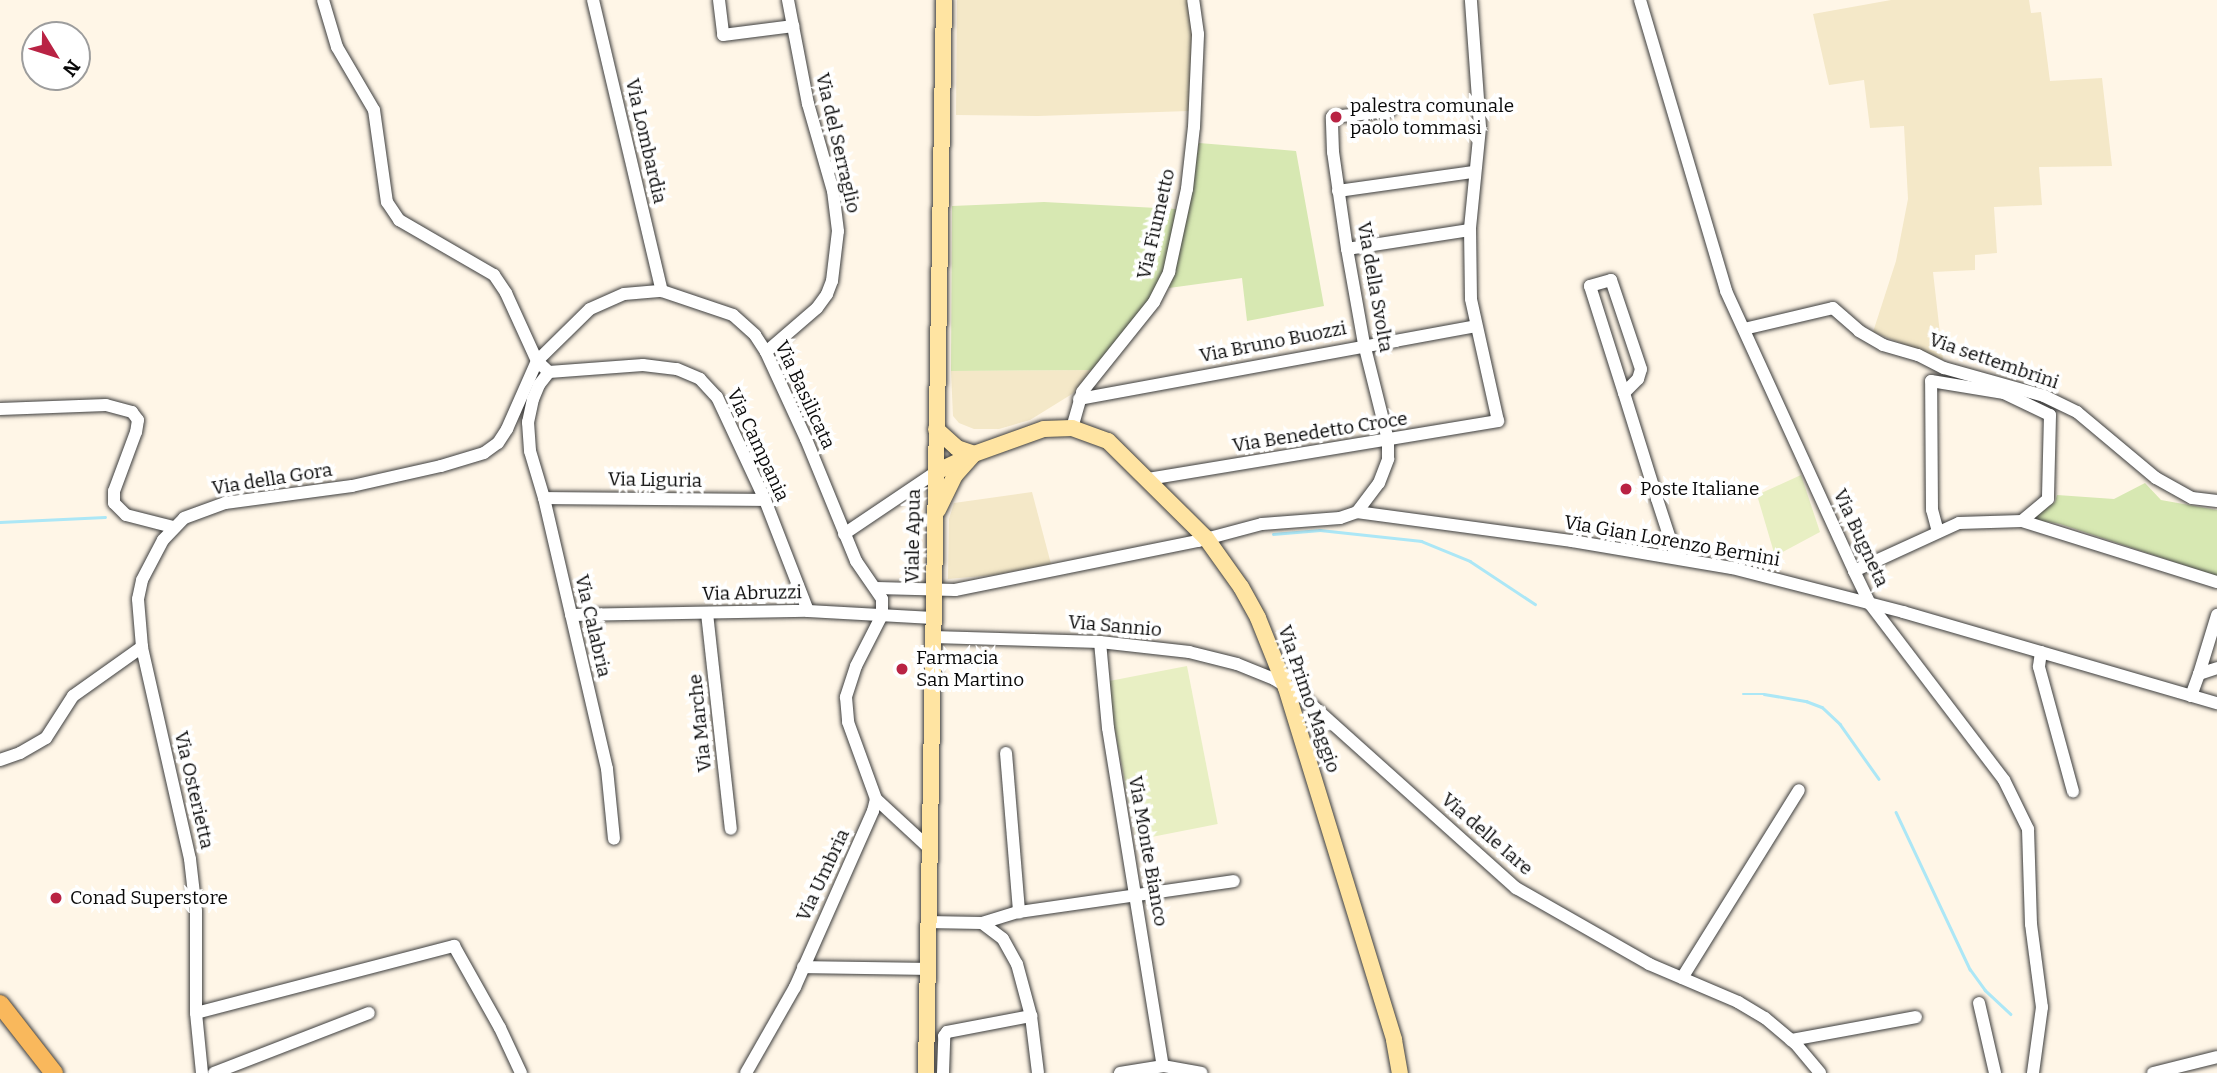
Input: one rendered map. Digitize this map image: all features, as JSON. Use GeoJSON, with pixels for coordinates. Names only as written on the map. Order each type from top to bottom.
{"type":"FeatureCollection","features":[{"type":"Feature","properties":{"kind":"main road"},"geometry":{"type":"LineString","coordinates":[[0,1004],[54,1073]]}},
{"type":"Feature","properties":{"kind":"street"},"geometry":{"type":"LineString","coordinates":[[323,0],[341,57],[374,110],[387,202],[399,220],[416,233],[477,262],[494,275],[506,293],[537,361],[550,372]]}},
{"type":"Feature","properties":{"kind":"street","name":"Via Lombardia"},"geometry":{"type":"LineString","coordinates":[[593,0],[662,290]]}},
{"type":"Feature","properties":{"kind":"street"},"geometry":{"type":"LineString","coordinates":[[719,0],[723,35],[793,26]]}},
{"type":"Feature","properties":{"kind":"street","name":"Via del Serraglio"},"geometry":{"type":"LineString","coordinates":[[766,352],[823,300],[832,282],[837,248],[837,217],[833,191],[808,104],[788,0]]}},
{"type":"Feature","properties":{"kind":"street","name":"Viale Apua"},"geometry":{"type":"LineString","coordinates":[[926,1073],[944,0]]}},
{"type":"Feature","properties":{"kind":"street","name":"Via Fiumetto"},"geometry":{"type":"LineString","coordinates":[[1072,428],[1079,399],[1154,302],[1169,272],[1187,189],[1194,127],[1198,34],[1194,0]]}},
{"type":"Feature","properties":{"kind":"street"},"geometry":{"type":"LineString","coordinates":[[1471,0],[1480,127],[1470,230],[1471,299],[1475,326]]}},
{"type":"Feature","properties":{"kind":"street","name":"Via Bugneta"},"geometry":{"type":"LineString","coordinates":[[1640,0],[1726,291],[1854,571],[1870,604],[2004,780],[2028,829],[2031,924],[2042,1007],[2033,1073]]}},
{"type":"Feature","properties":{"kind":"street","name":"Via della Svolta"},"geometry":{"type":"LineString","coordinates":[[1357,512],[1379,483],[1388,459],[1388,440],[1364,344],[1347,249],[1338,191],[1332,117],[1391,111]]}},
{"type":"Feature","properties":{"kind":"street"},"geometry":{"type":"LineString","coordinates":[[1338,191],[1474,172]]}},
{"type":"Feature","properties":{"kind":"street"},"geometry":{"type":"LineString","coordinates":[[1347,249],[1470,230]]}},
{"type":"Feature","properties":{"kind":"street"},"geometry":{"type":"LineString","coordinates":[[1624,393],[1638,379],[1641,369],[1611,281],[1590,286],[1676,557]]}},
{"type":"Feature","properties":{"kind":"street","name":"Via Basilicata"},"geometry":{"type":"LineString","coordinates":[[537,361],[590,309],[624,294],[662,290],[686,296],[738,318],[766,352],[856,561],[882,599],[883,615]]}},
{"type":"Feature","properties":{"kind":"street","name":"Via settembrini"},"geometry":{"type":"LineString","coordinates":[[1744,329],[1833,308],[1859,331],[1883,345],[1918,355],[1944,368],[2045,396],[2077,412],[2156,478],[2192,498],[2217,501]]}},
{"type":"Feature","properties":{"kind":"street","name":"Via Bruno Buozzi"},"geometry":{"type":"LineString","coordinates":[[1079,399],[1364,344],[1475,326]]}},
{"type":"Feature","properties":{"kind":"street","name":"Via Benedetto Croce"},"geometry":{"type":"LineString","coordinates":[[1148,479],[1498,421],[1475,326]]}},
{"type":"Feature","properties":{"kind":"street","name":"Via della Gora"},"geometry":{"type":"LineString","coordinates":[[173,527],[184,518],[225,503],[352,486],[441,466],[484,453],[498,443],[537,361]]}},
{"type":"Feature","properties":{"kind":"street","name":"Via Campania"},"geometry":{"type":"LineString","coordinates":[[550,372],[643,365],[677,369],[700,379],[717,397],[765,500],[808,611]]}},
{"type":"Feature","properties":{"kind":"street","name":"Via Calabria"},"geometry":{"type":"LineString","coordinates":[[550,372],[539,385],[528,422],[530,452],[544,498],[607,769],[614,839]]}},
{"type":"Feature","properties":{"kind":"street"},"geometry":{"type":"LineString","coordinates":[[1938,532],[1932,510],[1931,381],[2004,393],[2050,415],[2048,499],[2022,521]]}},
{"type":"Feature","properties":{"kind":"street"},"geometry":{"type":"LineString","coordinates":[[0,410],[35,406],[106,405],[132,412],[138,420],[136,432],[114,491],[114,503],[126,515],[173,527]]}},
{"type":"Feature","properties":{"kind":"street"},"geometry":{"type":"LineString","coordinates":[[512,418],[528,422]]}},
{"type":"Feature","properties":{"kind":"street","name":"Via Primo Maggio"},"geometry":{"type":"LineString","coordinates":[[936,472],[974,454],[1044,429],[1072,428],[1108,441],[1206,538],[1241,587],[1258,618],[1286,688],[1394,1040],[1400,1073]]}},
{"type":"Feature","properties":{"kind":"street"},"geometry":{"type":"LineString","coordinates":[[935,519],[955,475],[974,454],[957,448],[936,429]]}},
{"type":"Feature","properties":{"kind":"street"},"geometry":{"type":"LineString","coordinates":[[844,534],[936,472]]}},
{"type":"Feature","properties":{"kind":"street","name":"Via Liguria"},"geometry":{"type":"LineString","coordinates":[[544,498],[765,500]]}},
{"type":"Feature","properties":{"kind":"street"},"geometry":{"type":"LineString","coordinates":[[876,588],[933,592],[968,587],[1262,524],[1340,518],[1357,512]]}},
{"type":"Feature","properties":{"kind":"street","name":"Via Gian Lorenzo Bernini"},"geometry":{"type":"LineString","coordinates":[[1357,512],[1676,557],[1776,579],[2217,703]]}},
{"type":"Feature","properties":{"kind":"street"},"geometry":{"type":"LineString","coordinates":[[1854,571],[1959,523],[2022,521],[2217,582]]}},
{"type":"Feature","properties":{"kind":"street","name":"Via Osterietta"},"geometry":{"type":"LineString","coordinates":[[173,527],[163,540],[139,589],[142,647],[190,859],[196,911],[196,1013],[202,1073]]}},
{"type":"Feature","properties":{"kind":"street","name":"Via Abruzzi"},"geometry":{"type":"LineString","coordinates":[[571,615],[808,611],[933,618]]}},
{"type":"Feature","properties":{"kind":"street","name":"Via Marche"},"geometry":{"type":"LineString","coordinates":[[707,613],[731,829]]}},
{"type":"Feature","properties":{"kind":"street"},"geometry":{"type":"LineString","coordinates":[[883,615],[856,666],[846,697],[848,722],[876,799],[928,847]]}},
{"type":"Feature","properties":{"kind":"street"},"geometry":{"type":"LineString","coordinates":[[2191,696],[2217,615]]}},
{"type":"Feature","properties":{"kind":"street","name":"Via Sannio"},"geometry":{"type":"LineString","coordinates":[[933,637],[1100,642],[1219,658],[1268,676],[1286,688]]}},
{"type":"Feature","properties":{"kind":"street","name":"Via Monte Bianco"},"geometry":{"type":"LineString","coordinates":[[1100,642],[1108,728],[1163,1066]]}},
{"type":"Feature","properties":{"kind":"street"},"geometry":{"type":"LineString","coordinates":[[0,760],[20,753],[46,738],[73,696],[142,647]]}},
{"type":"Feature","properties":{"kind":"street"},"geometry":{"type":"LineString","coordinates":[[2041,652],[2039,667],[2073,791]]}},
{"type":"Feature","properties":{"kind":"street"},"geometry":{"type":"LineString","coordinates":[[2199,674],[2217,668]]}},
{"type":"Feature","properties":{"kind":"street","name":"Via delle Iare"},"geometry":{"type":"LineString","coordinates":[[1286,688],[1304,698],[1516,888],[1562,917],[1682,978],[1738,1002],[1765,1018],[1791,1040],[1820,1073]]}},
{"type":"Feature","properties":{"kind":"street"},"geometry":{"type":"LineString","coordinates":[[1006,753],[1019,912]]}},
{"type":"Feature","properties":{"kind":"street"},"geometry":{"type":"LineString","coordinates":[[1682,978],[1799,790]]}},
{"type":"Feature","properties":{"kind":"street","name":"Via Umbria"},"geometry":{"type":"LineString","coordinates":[[746,1073],[779,1019],[866,828],[876,799]]}},
{"type":"Feature","properties":{"kind":"street"},"geometry":{"type":"LineString","coordinates":[[927,922],[982,923],[1019,912],[1234,881]]}},
{"type":"Feature","properties":{"kind":"street"},"geometry":{"type":"LineString","coordinates":[[982,923],[1003,939],[1017,964],[1031,1016],[1038,1073]]}},
{"type":"Feature","properties":{"kind":"street"},"geometry":{"type":"LineString","coordinates":[[196,1013],[360,968],[454,947],[500,1028],[521,1073]]}},
{"type":"Feature","properties":{"kind":"street"},"geometry":{"type":"LineString","coordinates":[[803,967],[926,969]]}},
{"type":"Feature","properties":{"kind":"street"},"geometry":{"type":"LineString","coordinates":[[1979,1003],[1996,1073]]}},
{"type":"Feature","properties":{"kind":"street"},"geometry":{"type":"LineString","coordinates":[[214,1073],[369,1013]]}},
{"type":"Feature","properties":{"kind":"street"},"geometry":{"type":"LineString","coordinates":[[943,1073],[947,1032],[1031,1016]]}},
{"type":"Feature","properties":{"kind":"street"},"geometry":{"type":"LineString","coordinates":[[1791,1040],[1916,1017]]}},
{"type":"Feature","properties":{"kind":"street"},"geometry":{"type":"LineString","coordinates":[[2153,1073],[2217,1057]]}},
{"type":"Feature","properties":{"kind":"street"},"geometry":{"type":"LineString","coordinates":[[1120,1073],[1163,1066],[1201,1073]]}},
{"type":"Feature","properties":{"kind":"shaded area"},"geometry":{"type":"Polygon","coordinates":[[[957,0],[1189,0],[1193,42],[1189,111],[1038,116],[956,115],[957,0]]]}},
{"type":"Feature","properties":{"kind":"shaded area"},"geometry":{"type":"Polygon","coordinates":[[[1891,0],[2029,0],[2031,13],[2041,12],[2050,81],[2102,78],[2112,166],[2039,167],[2042,205],[1994,207],[1997,253],[1975,255],[1975,270],[1933,272],[1943,360],[1873,332],[1896,261],[1908,199],[1904,126],[1870,128],[1864,80],[1829,85],[1813,14],[1891,0]]]}},
{"type":"Feature","properties":{"kind":"shaded area"},"geometry":{"type":"Polygon","coordinates":[[[1095,370],[1072,394],[1030,420],[999,429],[974,429],[959,423],[953,416],[951,371],[1095,370]]]}},
{"type":"Feature","properties":{"kind":"shaded area"},"geometry":{"type":"Polygon","coordinates":[[[1032,492],[1051,564],[994,575],[948,579],[949,519],[954,503],[1032,492]]]}},
{"type":"Feature","properties":{"kind":"green space"},"geometry":{"type":"Polygon","coordinates":[[[1199,143],[1296,151],[1324,306],[1247,321],[1242,278],[1169,288],[1180,249],[1199,143]]]}},
{"type":"Feature","properties":{"kind":"green space"},"geometry":{"type":"Polygon","coordinates":[[[1044,202],[1176,209],[1171,245],[1158,288],[1095,370],[951,371],[952,206],[1044,202]]]}},
{"type":"Feature","properties":{"kind":"green space"},"geometry":{"type":"Polygon","coordinates":[[[1801,475],[1820,532],[1775,556],[1757,495],[1801,475]]]}},
{"type":"Feature","properties":{"kind":"green space"},"geometry":{"type":"Polygon","coordinates":[[[2145,483],[2161,500],[2217,510],[2217,576],[2060,524],[2032,519],[2055,502],[2057,495],[2114,499],[2145,483]]]}},
{"type":"Feature","properties":{"kind":"green space"},"geometry":{"type":"Polygon","coordinates":[[[1187,666],[1218,824],[1136,840],[1106,682],[1187,666]]]}},
{"type":"Feature","properties":{"kind":"waterway"},"geometry":{"type":"LineString","coordinates":[[0,522],[105,517]]}},
{"type":"Feature","properties":{"kind":"waterway"},"geometry":{"type":"LineString","coordinates":[[1273,534],[1320,530],[1421,541],[1470,561],[1535,604]]}},
{"type":"Feature","properties":{"kind":"waterway"},"geometry":{"type":"LineString","coordinates":[[1743,694],[1764,694],[1806,701],[1822,707],[1840,724],[1879,779]]}},
{"type":"Feature","properties":{"kind":"waterway"},"geometry":{"type":"LineString","coordinates":[[1896,812],[1970,969],[1985,990],[2011,1014]]}},
{"type":"Feature","properties":{"kind":"place","name":"palestra comunale paolo tommasi"},"geometry":{"type":"Point","coordinates":[1336,117]}},
{"type":"Feature","properties":{"kind":"place","name":"Poste Italiane"},"geometry":{"type":"Point","coordinates":[1626,489]}},
{"type":"Feature","properties":{"kind":"place","name":"Farmacia San Martino"},"geometry":{"type":"Point","coordinates":[902,669]}},
{"type":"Feature","properties":{"kind":"place","name":"Conad Superstore"},"geometry":{"type":"Point","coordinates":[56,898]}}]}
